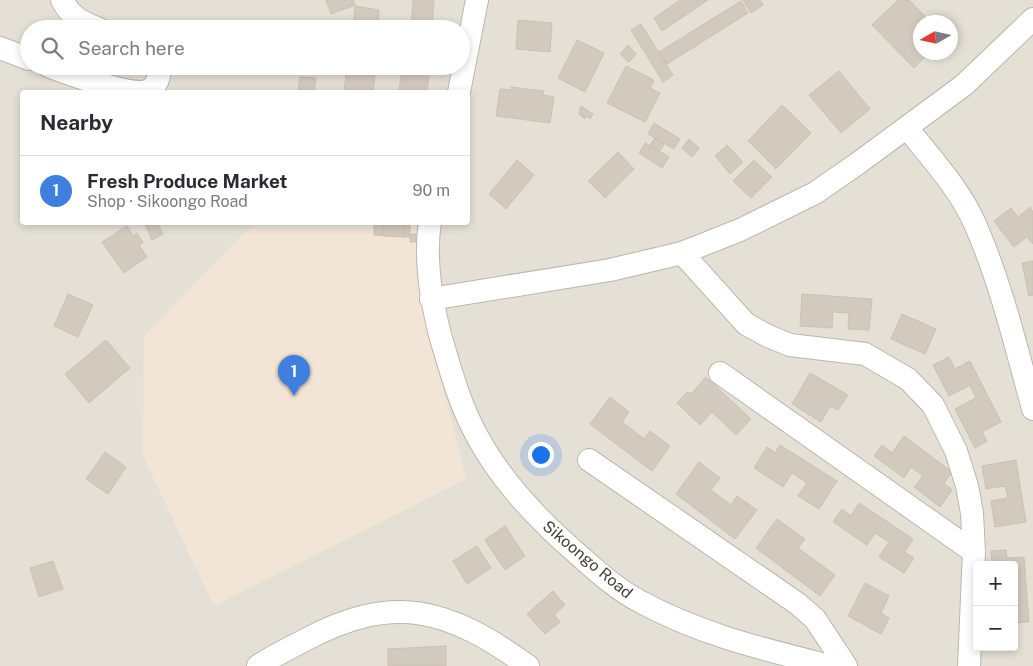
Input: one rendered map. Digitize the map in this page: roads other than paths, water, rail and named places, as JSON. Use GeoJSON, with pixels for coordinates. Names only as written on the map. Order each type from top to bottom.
{"type":"FeatureCollection","features":[{"type":"Feature","properties":{"kind":"street"},"geometry":{"type":"LineString","coordinates":[[62,0],[68,12],[78,20]]}},
{"type":"Feature","properties":{"kind":"street"},"geometry":{"type":"LineString","coordinates":[[470,39],[478,0]]}},
{"type":"Feature","properties":{"kind":"street"},"geometry":{"type":"LineString","coordinates":[[431,299],[610,270],[682,253],[740,230],[815,193],[907,128],[964,86],[1033,19]]}},
{"type":"Feature","properties":{"kind":"street"},"geometry":{"type":"LineString","coordinates":[[0,48],[20,56]]}},
{"type":"Feature","properties":{"kind":"street"},"geometry":{"type":"LineString","coordinates":[[77,75],[128,90]]}},
{"type":"Feature","properties":{"kind":"street"},"geometry":{"type":"LineString","coordinates":[[150,90],[157,83],[158,75]]}},
{"type":"Feature","properties":{"kind":"street"},"geometry":{"type":"LineString","coordinates":[[459,90],[463,75]]}},
{"type":"Feature","properties":{"kind":"street"},"geometry":{"type":"LineString","coordinates":[[907,128],[949,180],[974,223],[1009,320],[1033,409]]}},
{"type":"Feature","properties":{"kind":"street","name":"Sikoongo Road"},"geometry":{"type":"LineString","coordinates":[[430,225],[431,299],[450,368],[476,435],[508,484],[551,532],[609,580],[639,601],[682,623],[715,636],[830,666]]}},
{"type":"Feature","properties":{"kind":"street"},"geometry":{"type":"LineString","coordinates":[[682,253],[746,324],[790,345],[865,354],[908,379],[933,405],[956,450],[967,486],[974,552],[969,666]]}},
{"type":"Feature","properties":{"kind":"street"},"geometry":{"type":"LineString","coordinates":[[720,373],[974,552]]}},
{"type":"Feature","properties":{"kind":"street"},"geometry":{"type":"LineString","coordinates":[[588,460],[798,604],[815,619],[846,666]]}},
{"type":"Feature","properties":{"kind":"street"},"geometry":{"type":"LineString","coordinates":[[258,666],[323,631],[382,612],[410,611],[436,616],[476,632],[528,666]]}},
{"type":"Feature","properties":{"kind":"place","name":"Fresh Produce Market"},"geometry":{"type":"Point","coordinates":[294,396]}}]}
